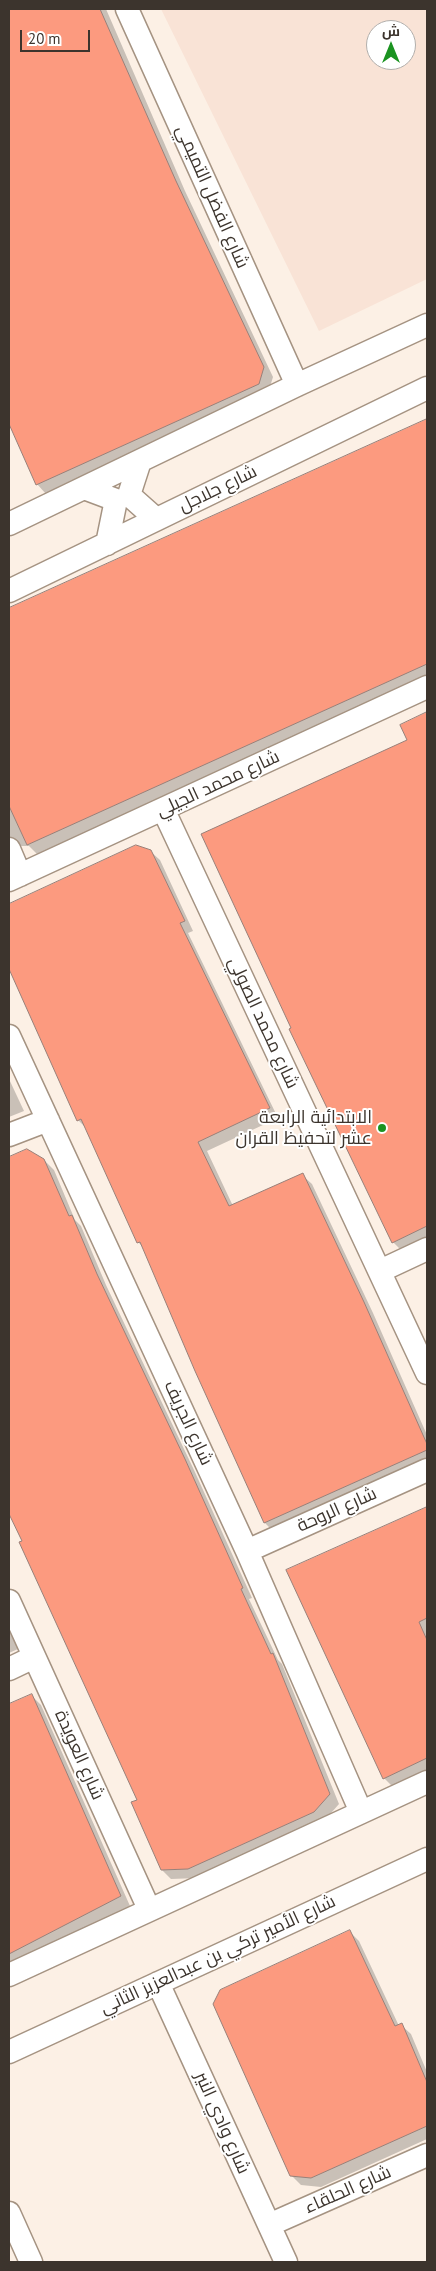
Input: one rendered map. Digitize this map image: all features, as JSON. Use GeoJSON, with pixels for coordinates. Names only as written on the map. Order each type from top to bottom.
{"type":"FeatureCollection","features":[{"type":"Feature","properties":{"kind":"street","name":"شارع الفضل التميمي"},"geometry":{"type":"LineString","coordinates":[[127,9],[297,384]]}},
{"type":"Feature","properties":{"kind":"street"},"geometry":{"type":"LineString","coordinates":[[11,517],[84,488],[297,384],[427,326]]}},
{"type":"Feature","properties":{"kind":"street","name":"شارع جلاجل"},"geometry":{"type":"LineString","coordinates":[[9,591],[427,388]]}},
{"type":"Feature","properties":{"kind":"street"},"geometry":{"type":"LineString","coordinates":[[140,461],[129,495],[156,520]]}},
{"type":"Feature","properties":{"kind":"street"},"geometry":{"type":"LineString","coordinates":[[84,488],[116,500],[107,544]]}},
{"type":"Feature","properties":{"kind":"street","name":"شارع محمد الجيلي"},"geometry":{"type":"LineString","coordinates":[[15,878],[427,687]]}},
{"type":"Feature","properties":{"kind":"street","name":"شارع محمد الصولي"},"geometry":{"type":"LineString","coordinates":[[163,809],[427,1373]]}},
{"type":"Feature","properties":{"kind":"street"},"geometry":{"type":"LineString","coordinates":[[9,848],[15,878]]}},
{"type":"Feature","properties":{"kind":"street","name":"شارع الجريف"},"geometry":{"type":"LineString","coordinates":[[9,1036],[247,1551],[361,1812]]}},
{"type":"Feature","properties":{"kind":"street"},"geometry":{"type":"LineString","coordinates":[[9,1135],[48,1120]]}},
{"type":"Feature","properties":{"kind":"street"},"geometry":{"type":"LineString","coordinates":[[380,1272],[427,1248]]}},
{"type":"Feature","properties":{"kind":"street","name":"شارع الروحة"},"geometry":{"type":"LineString","coordinates":[[247,1551],[427,1470]]}},
{"type":"Feature","properties":{"kind":"street","name":"شارع العويدة"},"geometry":{"type":"LineString","coordinates":[[9,1601],[148,1909]]}},
{"type":"Feature","properties":{"kind":"street"},"geometry":{"type":"LineString","coordinates":[[9,1669],[34,1657]]}},
{"type":"Feature","properties":{"kind":"street"},"geometry":{"type":"LineString","coordinates":[[9,1974],[427,1782]]}},
{"type":"Feature","properties":{"kind":"street","name":"شارع الأمير تركي بن عبدالعزيز الثاني"},"geometry":{"type":"LineString","coordinates":[[9,2052],[427,1859]]}},
{"type":"Feature","properties":{"kind":"street","name":"شارع وادي النير"},"geometry":{"type":"LineString","coordinates":[[158,1983],[286,2262]]}},
{"type":"Feature","properties":{"kind":"street","name":"شارع الحلقاء"},"geometry":{"type":"LineString","coordinates":[[268,2225],[427,2155]]}},
{"type":"Feature","properties":{"kind":"street"},"geometry":{"type":"LineString","coordinates":[[9,2213],[31,2262]]}},
{"type":"Feature","properties":{"kind":"shaded area"},"geometry":{"type":"Polygon","coordinates":[[[161,9],[427,9],[427,279],[319,331],[161,9]]]}},
{"type":"Feature","properties":{"kind":"building"},"geometry":{"type":"Polygon","coordinates":[[[9,9],[100,9],[176,181],[264,367],[259,384],[36,485],[9,424],[9,9]]]}},
{"type":"Feature","properties":{"kind":"building"},"geometry":{"type":"Polygon","coordinates":[[[427,419],[427,664],[27,845],[9,806],[9,608],[427,419]]]}},
{"type":"Feature","properties":{"kind":"building"},"geometry":{"type":"Polygon","coordinates":[[[427,712],[427,1226],[392,1243],[289,1029],[291,1028],[201,834],[407,740],[400,725],[427,712]]]}},
{"type":"Feature","properties":{"kind":"building"},"geometry":{"type":"Polygon","coordinates":[[[136,845],[151,850],[185,921],[180,923],[270,1108],[198,1142],[229,1206],[303,1173],[364,1302],[427,1444],[427,1450],[264,1523],[195,1371],[140,1242],[137,1243],[81,1119],[77,1121],[9,969],[9,904],[136,845]]]}},
{"type":"Feature","properties":{"kind":"building"},"geometry":{"type":"Polygon","coordinates":[[[27,1149],[44,1159],[69,1216],[72,1215],[97,1274],[185,1459],[243,1588],[241,1589],[271,1654],[273,1653],[330,1794],[314,1812],[188,1869],[161,1870],[131,1802],[137,1800],[19,1542],[22,1541],[9,1514],[9,1157],[27,1149]]]}},
{"type":"Feature","properties":{"kind":"building"},"geometry":{"type":"Polygon","coordinates":[[[427,1507],[427,1618],[419,1622],[427,1640],[427,1758],[383,1779],[286,1570],[427,1507]]]}},
{"type":"Feature","properties":{"kind":"building"},"geometry":{"type":"Polygon","coordinates":[[[32,1694],[121,1896],[9,1954],[9,1704],[32,1694]]]}},
{"type":"Feature","properties":{"kind":"building"},"geometry":{"type":"Polygon","coordinates":[[[350,1930],[395,2026],[402,2023],[427,2082],[427,2126],[311,2178],[290,2176],[213,2004],[220,1990],[350,1930]]]}},
{"type":"Feature","properties":{"kind":"place","name":"الابتدائية الرابعة عشر لتحفيظ القران"},"geometry":{"type":"Point","coordinates":[382,1128]}}]}
